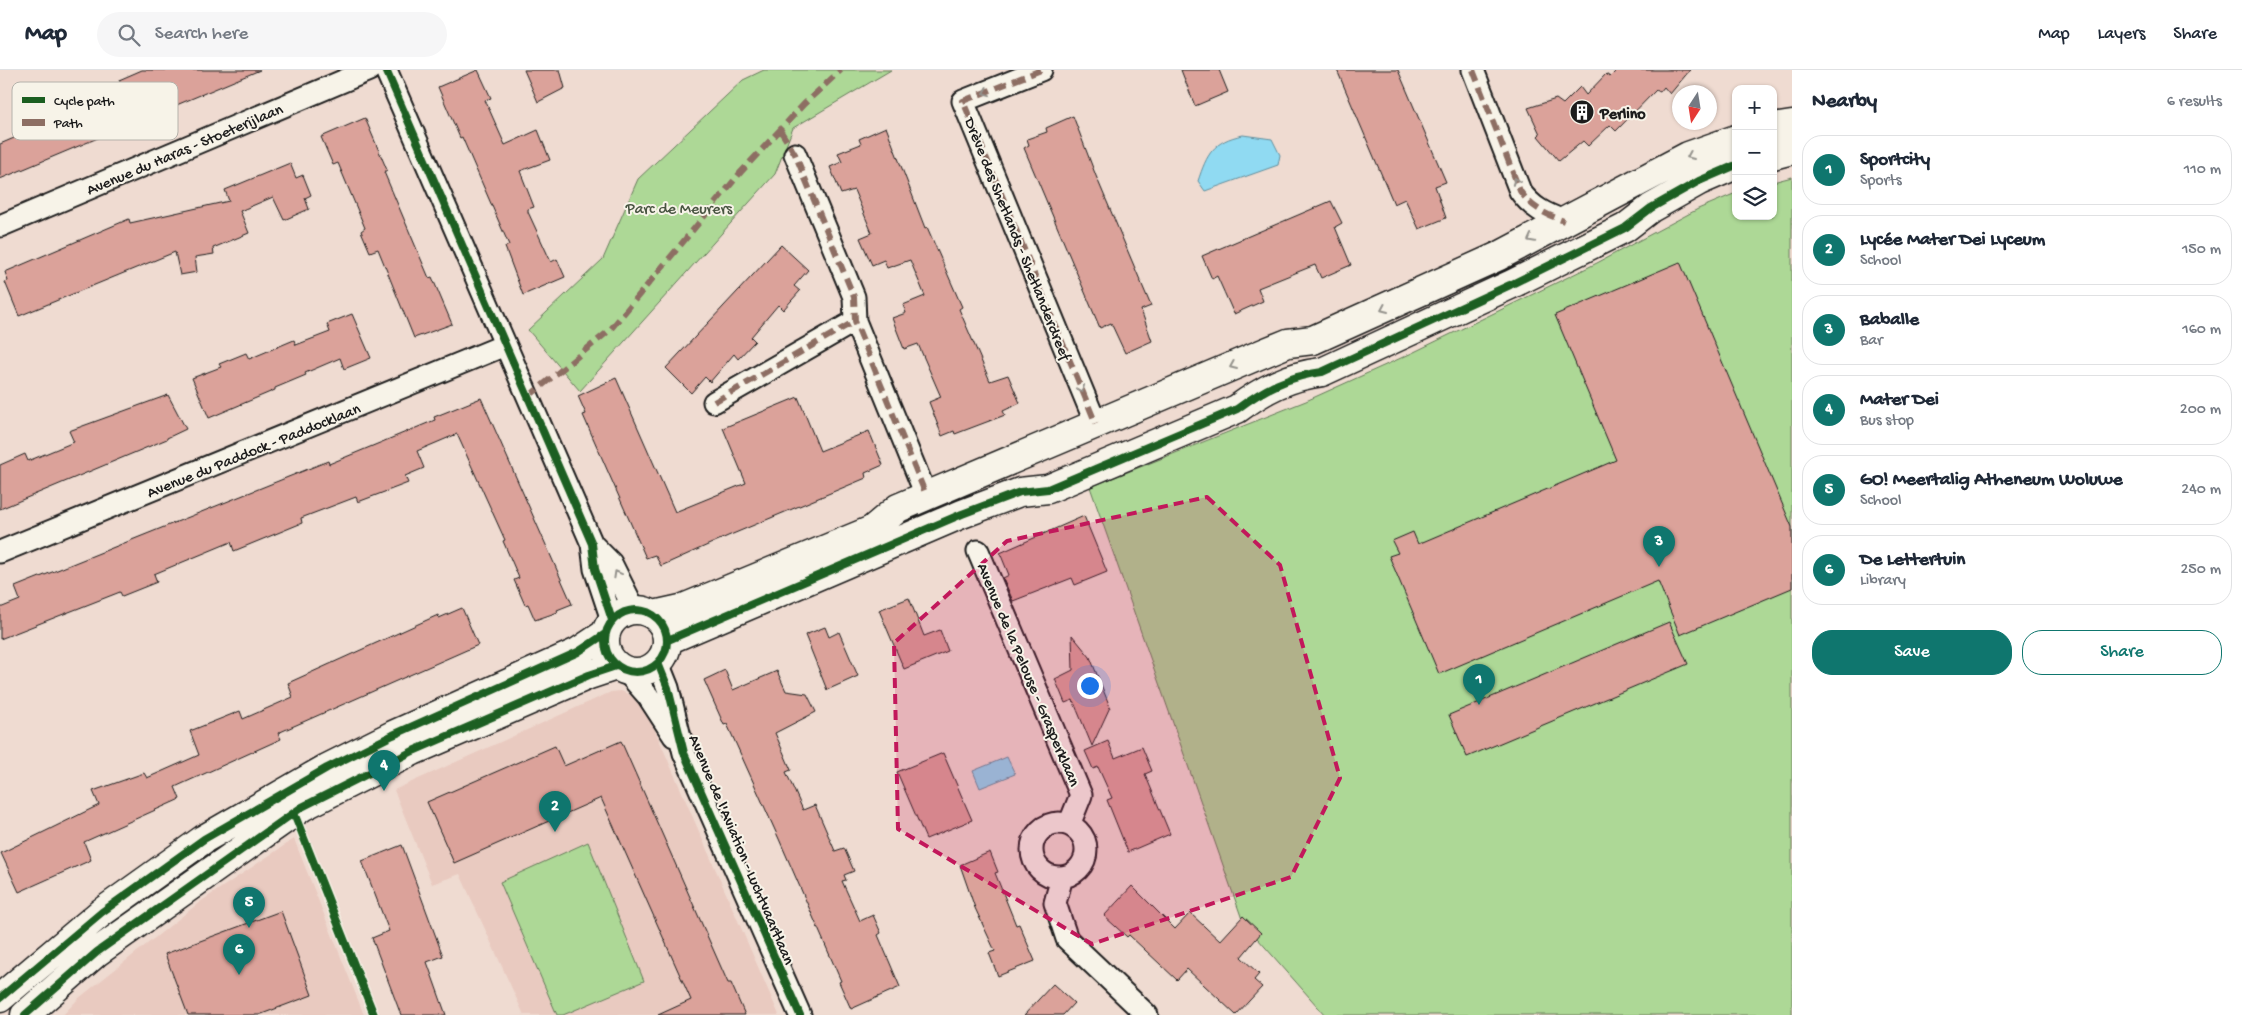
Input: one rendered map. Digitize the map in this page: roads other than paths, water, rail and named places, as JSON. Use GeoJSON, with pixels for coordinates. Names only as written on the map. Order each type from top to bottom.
{"type":"FeatureCollection","features":[{"type":"Feature","properties":{"kind":"street","name":"Avenue du Haras - Stoeterijlaan"},"geometry":{"type":"LineString","coordinates":[[0,226],[369,70]]}},
{"type":"Feature","properties":{"kind":"street"},"geometry":{"type":"LineString","coordinates":[[386,70],[592,544],[611,563],[626,620]]}},
{"type":"Feature","properties":{"kind":"street","name":"Drève des Shetlands - Shetlanderdreef"},"geometry":{"type":"LineString","coordinates":[[1041,70],[964,101],[1096,424]]}},
{"type":"Feature","properties":{"kind":"street"},"geometry":{"type":"LineString","coordinates":[[1473,70],[1520,191],[1528,202],[1539,211],[1564,221]]}},
{"type":"Feature","properties":{"kind":"street"},"geometry":{"type":"LineString","coordinates":[[1777,127],[1792,124]]}},
{"type":"Feature","properties":{"kind":"street"},"geometry":{"type":"LineString","coordinates":[[0,998],[102,912],[204,839],[327,768],[394,735],[578,652],[626,620],[682,609],[872,530],[898,508],[926,495],[1288,343],[1313,340],[1499,256],[1688,156],[1732,140]]}},
{"type":"Feature","properties":{"kind":"street"},"geometry":{"type":"LineString","coordinates":[[1777,154],[1792,150]]}},
{"type":"Feature","properties":{"kind":"street"},"geometry":{"type":"LineString","coordinates":[[795,154],[854,297],[854,321],[926,495]]}},
{"type":"Feature","properties":{"kind":"street"},"geometry":{"type":"LineString","coordinates":[[26,1015],[97,952],[302,807],[413,751],[589,675],[621,668],[643,672],[663,652],[962,514],[1020,492],[1048,489],[1092,472],[1237,409],[1257,394],[1279,382],[1301,374],[1322,372],[1563,259],[1624,228],[1651,208],[1699,181],[1732,167]]}},
{"type":"Feature","properties":{"kind":"street"},"geometry":{"type":"LineString","coordinates":[[714,402],[854,321]]}},
{"type":"Feature","properties":{"kind":"street","name":"Avenue du Paddock - Paddocklaan"},"geometry":{"type":"LineString","coordinates":[[0,552],[505,345]]}},
{"type":"Feature","properties":{"kind":"street","name":"Avenue de la Pelouse - Grasperklaan"},"geometry":{"type":"LineString","coordinates":[[978,551],[1081,796],[1070,825]]}},
{"type":"Feature","properties":{"kind":"street"},"geometry":{"type":"LineString","coordinates":[[626,620],[666,630],[663,652]]}},
{"type":"Feature","properties":{"kind":"street"},"geometry":{"type":"LineString","coordinates":[[621,668],[609,657],[605,646],[626,620]]}},
{"type":"Feature","properties":{"kind":"street","name":"Avenue de l'Aviation - Luchtvaartlaan"},"geometry":{"type":"LineString","coordinates":[[663,652],[668,688],[684,753]]}},
{"type":"Feature","properties":{"kind":"street","name":"Avenue de l'Aviation - Luchtvaartlaan"},"geometry":{"type":"LineString","coordinates":[[621,668],[648,696],[684,753],[800,1015]]}},
{"type":"Feature","properties":{"kind":"street"},"geometry":{"type":"LineString","coordinates":[[1052,824],[1070,825],[1084,839],[1086,848],[1085,857],[1076,871],[1062,877],[1042,872],[1036,864],[1032,852],[1033,840],[1044,827],[1052,824]]}},
{"type":"Feature","properties":{"kind":"street"},"geometry":{"type":"LineString","coordinates":[[1062,877],[1055,903],[1067,939],[1147,1015]]}},
{"type":"Feature","properties":{"kind":"water"},"geometry":{"type":"Polygon","coordinates":[[[1243,135],[1272,139],[1280,155],[1278,165],[1205,191],[1198,181],[1208,156],[1218,145],[1243,135]]]}},
{"type":"Feature","properties":{"kind":"water"},"geometry":{"type":"Polygon","coordinates":[[[1007,757],[1015,774],[980,788],[973,771],[1007,757]]]}},
{"type":"Feature","properties":{"kind":"place","name":"Perlino"},"geometry":{"type":"Point","coordinates":[1582,112]}},
{"type":"Feature","properties":{"kind":"place","name":"Baballe"},"geometry":{"type":"Point","coordinates":[1659,567]}},
{"type":"Feature","properties":{"kind":"place","name":"Sportcity"},"geometry":{"type":"Point","coordinates":[1479,705]}},
{"type":"Feature","properties":{"kind":"place","name":"Mater Dei"},"geometry":{"type":"Point","coordinates":[384,791]}},
{"type":"Feature","properties":{"kind":"place","name":"Lycée Mater Dei Lyceum"},"geometry":{"type":"Point","coordinates":[555,832]}},
{"type":"Feature","properties":{"kind":"place","name":"GO! Meertalig Atheneum Woluwe"},"geometry":{"type":"Point","coordinates":[249,928]}},
{"type":"Feature","properties":{"kind":"place","name":"De Lettertuin"},"geometry":{"type":"Point","coordinates":[239,975]}},
{"type":"Feature","properties":{"kind":"park label","name":"Parc de Meurers"},"geometry":{"type":"Point","coordinates":[679,207]}}]}
